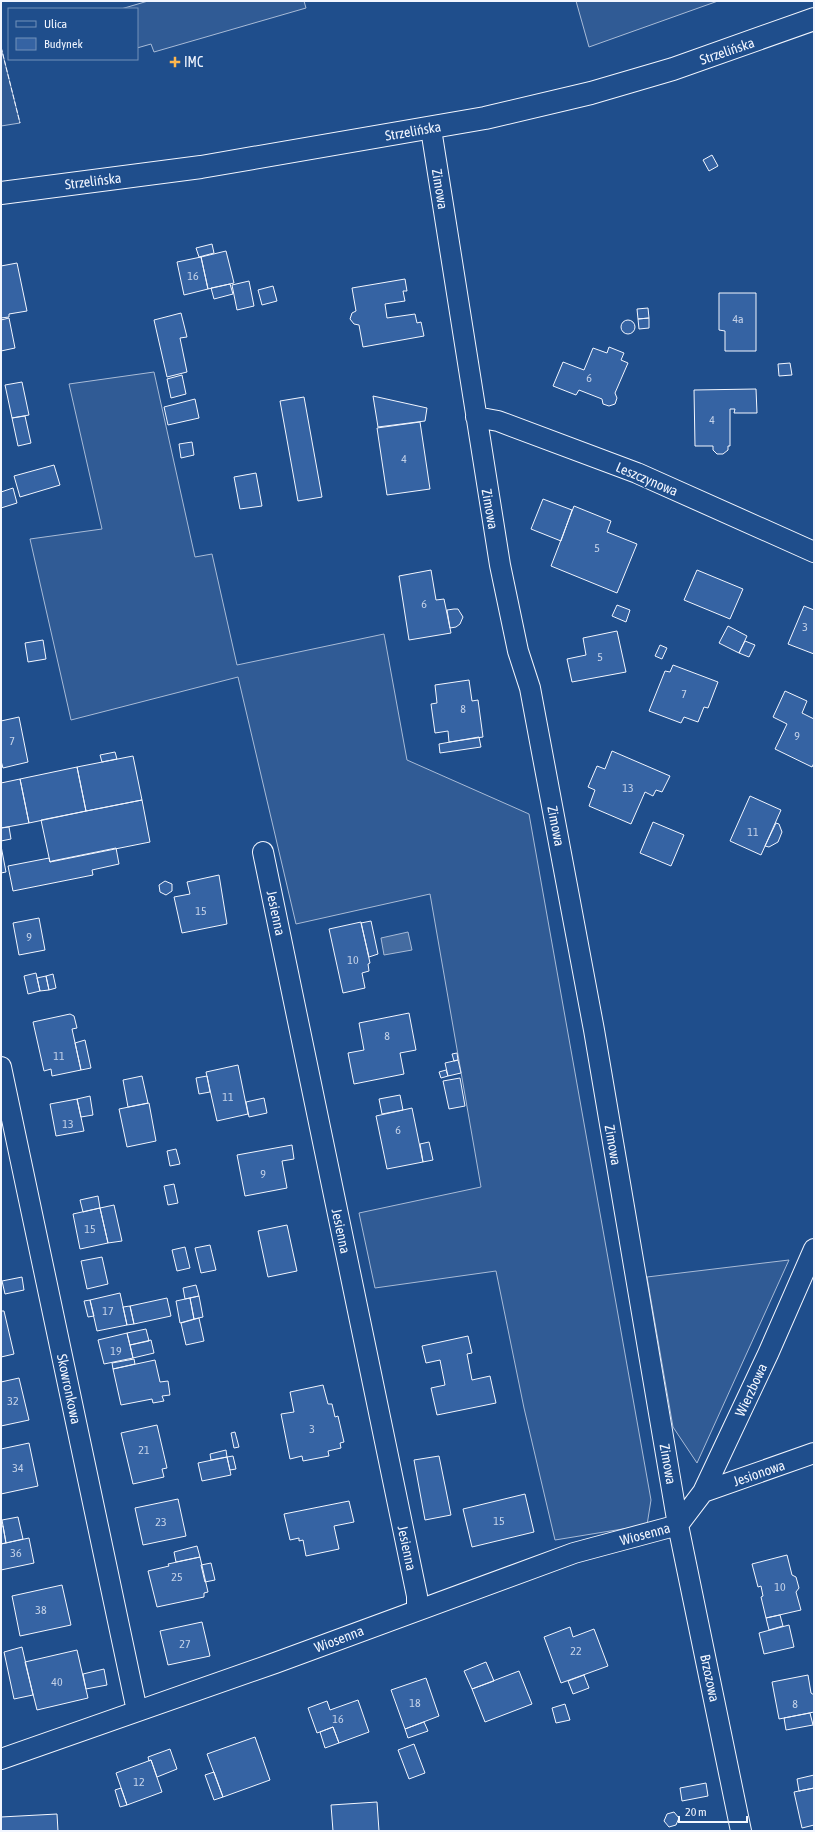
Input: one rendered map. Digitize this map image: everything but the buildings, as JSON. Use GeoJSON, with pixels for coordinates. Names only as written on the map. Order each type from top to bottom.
{"type":"FeatureCollection","features":[{"type":"Feature","properties":{"kind":"main road","name":"Strzelińska"},"geometry":{"type":"LineString","coordinates":[[1,193],[201,167],[431,129],[485,118],[619,85],[673,69],[814,19]]}},
{"type":"Feature","properties":{"kind":"street","name":"Zimowa"},"geometry":{"type":"LineString","coordinates":[[431,129],[500,565],[518,651],[530,688],[594,1030],[678,1525]]}},
{"type":"Feature","properties":{"kind":"street","name":"Leszczynowa"},"geometry":{"type":"LineString","coordinates":[[476,417],[498,421],[637,473],[814,552]]}},
{"type":"Feature","properties":{"kind":"street","name":"Jesienna"},"geometry":{"type":"LineString","coordinates":[[263,852],[415,1588],[417,1610]]}},
{"type":"Feature","properties":{"kind":"street","name":"Skowronkowa"},"geometry":{"type":"LineString","coordinates":[[1,1067],[137,1711]]}},
{"type":"Feature","properties":{"kind":"street","name":"Wierzbowa"},"geometry":{"type":"LineString","coordinates":[[678,1525],[703,1492],[768,1354],[814,1249]]}},
{"type":"Feature","properties":{"kind":"street","name":"Jesionowa"},"geometry":{"type":"LineString","coordinates":[[703,1492],[814,1453]]}},
{"type":"Feature","properties":{"kind":"street","name":"Wiosenna"},"geometry":{"type":"LineString","coordinates":[[1,1759],[275,1663],[574,1553],[678,1525]]}},
{"type":"Feature","properties":{"kind":"street","name":"Brzozowa"},"geometry":{"type":"LineString","coordinates":[[678,1525],[741,1831]]}},
{"type":"Feature","properties":{"kind":"shaded area"},"geometry":{"type":"Polygon","coordinates":[[[148,1],[304,1],[306,8],[154,52],[151,44],[138,48],[138,8],[124,8],[148,1]]]}},
{"type":"Feature","properties":{"kind":"shaded area"},"geometry":{"type":"Polygon","coordinates":[[[576,1],[718,1],[589,47],[576,1]]]}},
{"type":"Feature","properties":{"kind":"shaded area"},"geometry":{"type":"Polygon","coordinates":[[[1,47],[20,123],[1,126],[1,47]]]}},
{"type":"Feature","properties":{"kind":"shaded area"},"geometry":{"type":"Polygon","coordinates":[[[154,372],[195,557],[212,554],[237,665],[384,634],[407,760],[529,814],[651,1500],[647,1525],[555,1540],[524,1408],[496,1271],[375,1288],[359,1213],[481,1187],[430,894],[296,924],[238,677],[71,720],[30,539],[102,529],[69,384],[154,372]]]}},
{"type":"Feature","properties":{"kind":"shaded area"},"geometry":{"type":"Polygon","coordinates":[[[408,932],[412,950],[384,955],[381,938],[408,932]]]}},
{"type":"Feature","properties":{"kind":"shaded area"},"geometry":{"type":"Polygon","coordinates":[[[789,1260],[697,1463],[673,1427],[647,1277],[789,1260]]]}},
{"type":"Feature","properties":{"kind":"fence"},"geometry":{"type":"LineString","coordinates":[[1,47],[20,123]]}},
{"type":"Feature","properties":{"kind":"place","name":"IMC"},"geometry":{"type":"Point","coordinates":[175,62]}}]}
